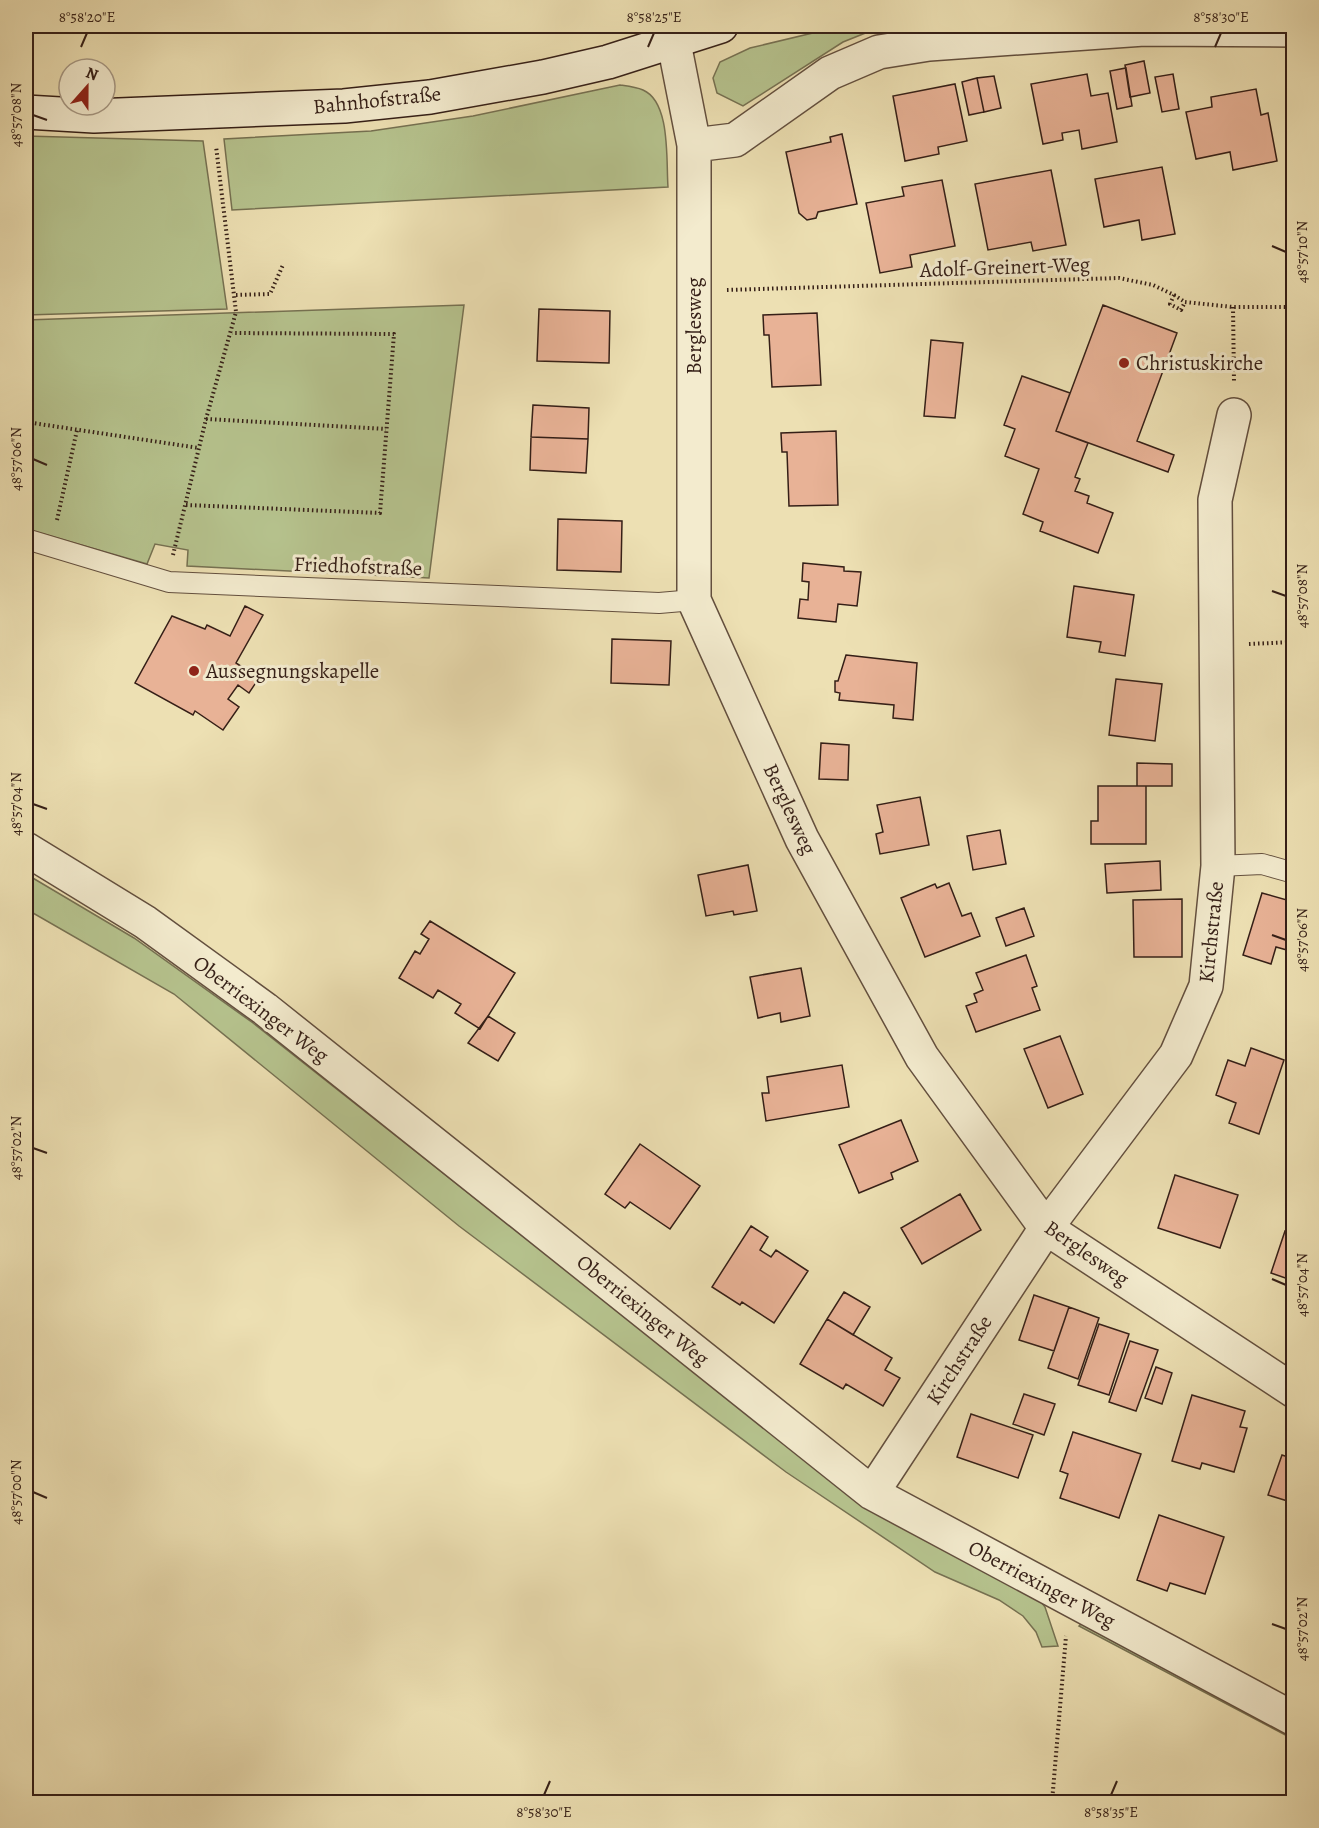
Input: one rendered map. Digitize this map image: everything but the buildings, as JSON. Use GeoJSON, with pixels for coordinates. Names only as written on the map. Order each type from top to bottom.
{"type":"FeatureCollection","features":[{"type":"Feature","properties":{"kind":"street","name":"Bahnhofstraße"},"geometry":{"type":"LineString","coordinates":[[26,112],[94,116],[344,106],[430,97],[543,77],[608,62],[674,43],[711,27]]}},
{"type":"Feature","properties":{"kind":"street"},"geometry":{"type":"LineString","coordinates":[[694,145],[735,140],[830,74],[879,52],[929,44],[1144,29],[1293,30]]}},
{"type":"Feature","properties":{"kind":"street","name":"Berglesweg"},"geometry":{"type":"LineString","coordinates":[[674,43],[694,145],[694,600],[802,839],[922,1057],[1046,1228],[1293,1391]]}},
{"type":"Feature","properties":{"kind":"street","name":"Kirchstraße"},"geometry":{"type":"LineString","coordinates":[[872,1493],[1046,1228],[1176,1055],[1206,987],[1218,866],[1215,500],[1234,415]]}},
{"type":"Feature","properties":{"kind":"street","name":"Oberriexinger Weg"},"geometry":{"type":"LineString","coordinates":[[26,849],[145,922],[265,1009],[872,1493],[1293,1719]]}},
{"type":"Feature","properties":{"kind":"lane","name":"Friedhofstraße"},"geometry":{"type":"LineString","coordinates":[[26,539],[169,582],[659,603],[694,600]]}},
{"type":"Feature","properties":{"kind":"lane"},"geometry":{"type":"LineString","coordinates":[[1218,866],[1262,864],[1293,873]]}},
{"type":"Feature","properties":{"kind":"path"},"geometry":{"type":"LineString","coordinates":[[169,582],[174,548],[206,419],[237,312],[216,139]]}},
{"type":"Feature","properties":{"kind":"path"},"geometry":{"type":"LineString","coordinates":[[236,295],[270,294],[283,265]]}},
{"type":"Feature","properties":{"kind":"path","name":"Adolf-Greinert-Weg"},"geometry":{"type":"LineString","coordinates":[[694,292],[1119,278],[1153,285],[1174,295],[1170,304],[1181,310],[1185,302],[1233,307],[1293,307]]}},
{"type":"Feature","properties":{"kind":"path"},"geometry":{"type":"LineString","coordinates":[[1174,295],[1185,302]]}},
{"type":"Feature","properties":{"kind":"path"},"geometry":{"type":"LineString","coordinates":[[1233,307],[1234,415]]}},
{"type":"Feature","properties":{"kind":"path"},"geometry":{"type":"LineString","coordinates":[[186,505],[380,513],[394,334],[231,333]]}},
{"type":"Feature","properties":{"kind":"path"},"geometry":{"type":"LineString","coordinates":[[206,419],[386,429]]}},
{"type":"Feature","properties":{"kind":"path"},"geometry":{"type":"LineString","coordinates":[[26,422],[199,448]]}},
{"type":"Feature","properties":{"kind":"path"},"geometry":{"type":"LineString","coordinates":[[51,546],[77,430]]}},
{"type":"Feature","properties":{"kind":"path"},"geometry":{"type":"LineString","coordinates":[[1217,645],[1293,642]]}},
{"type":"Feature","properties":{"kind":"path"},"geometry":{"type":"LineString","coordinates":[[1052,1803],[1069,1599]]}},
{"type":"Feature","properties":{"kind":"green space"},"geometry":{"type":"Polygon","coordinates":[[[842,26],[883,26],[843,42],[743,106],[717,93],[713,78],[720,62],[750,48],[842,26]]]}},
{"type":"Feature","properties":{"kind":"green space"},"geometry":{"type":"Polygon","coordinates":[[[620,85],[643,90],[652,97],[658,107],[663,119],[667,148],[668,187],[232,210],[224,139],[371,131],[473,116],[620,85]]]}},
{"type":"Feature","properties":{"kind":"green space"},"geometry":{"type":"Polygon","coordinates":[[[26,136],[203,141],[227,309],[26,315],[26,136]]]}},
{"type":"Feature","properties":{"kind":"green space"},"geometry":{"type":"Polygon","coordinates":[[[464,305],[429,578],[187,566],[188,550],[155,544],[147,564],[26,529],[26,320],[464,305]]]}},
{"type":"Feature","properties":{"kind":"green space"},"geometry":{"type":"Polygon","coordinates":[[[26,874],[134,938],[253,1023],[836,1483],[1036,1595],[1045,1607],[1058,1646],[1042,1647],[1036,1632],[1023,1616],[999,1600],[935,1572],[786,1472],[459,1226],[174,994],[26,909],[26,874]]]}},
{"type":"Feature","properties":{"kind":"green space"},"geometry":{"type":"Polygon","coordinates":[[[1083,1622],[1293,1729],[1293,1739],[1079,1626],[1083,1622]]]}},
{"type":"Feature","properties":{"kind":"place","name":"Christuskirche"},"geometry":{"type":"Point","coordinates":[1124,363]}},
{"type":"Feature","properties":{"kind":"place","name":"Aussegnungskapelle"},"geometry":{"type":"Point","coordinates":[194,671]}}]}
